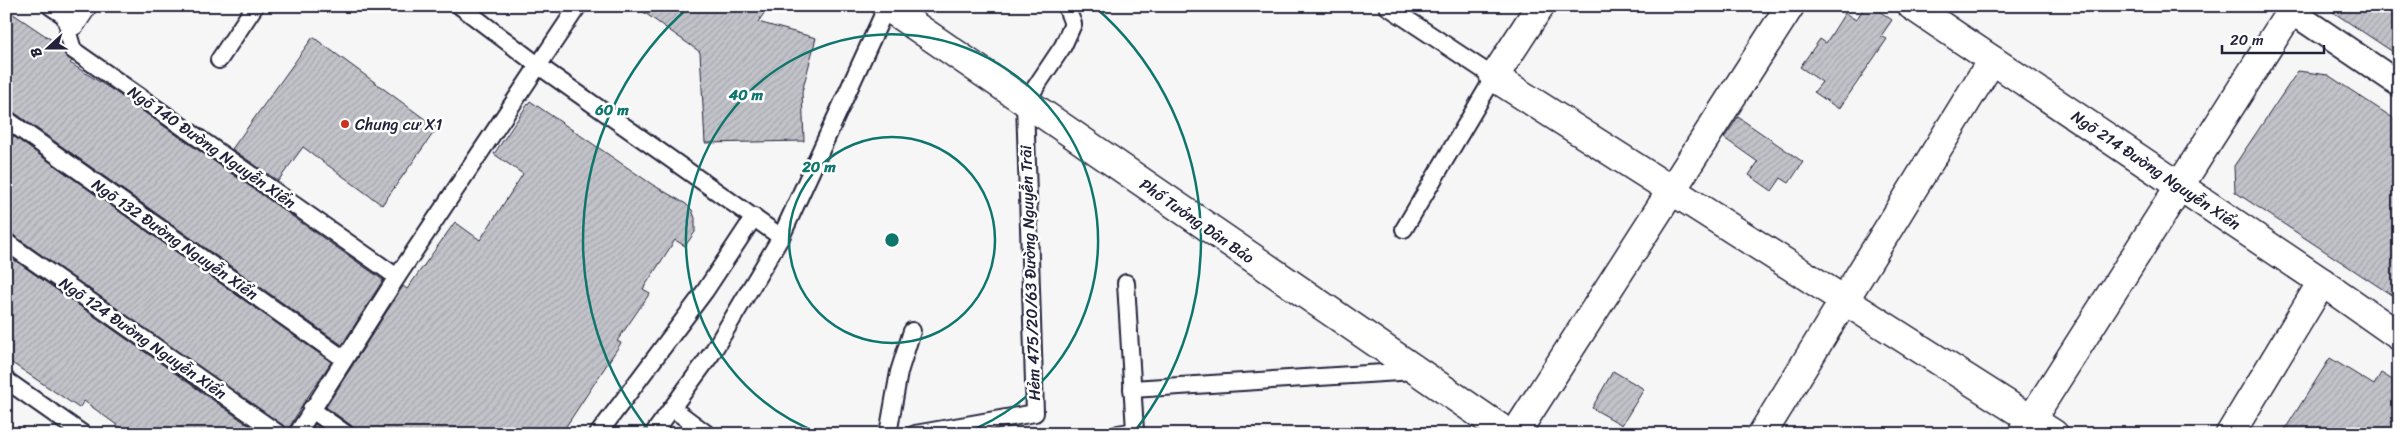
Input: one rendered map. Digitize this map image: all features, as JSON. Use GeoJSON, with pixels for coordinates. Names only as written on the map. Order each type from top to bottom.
{"type":"FeatureCollection","features":[{"type":"Feature","properties":{"kind":"street","name":"Phố Tưởng Dân Bảo"},"geometry":{"type":"LineString","coordinates":[[886,6],[1509,434]]}},
{"type":"Feature","properties":{"kind":"street"},"geometry":{"type":"LineString","coordinates":[[1540,6],[1494,77],[1844,299],[2027,426],[2054,434]]}},
{"type":"Feature","properties":{"kind":"street"},"geometry":{"type":"LineString","coordinates":[[1515,434],[1790,6]]}},
{"type":"Feature","properties":{"kind":"street","name":"Ngõ 214 Đường Nguyễn Xiển"},"geometry":{"type":"LineString","coordinates":[[1912,6],[2322,282],[2399,336]]}},
{"type":"Feature","properties":{"kind":"street"},"geometry":{"type":"LineString","coordinates":[[2027,426],[2293,8],[2399,84]]}},
{"type":"Feature","properties":{"kind":"street"},"geometry":{"type":"LineString","coordinates":[[1762,434],[1992,60]]}},
{"type":"Feature","properties":{"kind":"street"},"geometry":{"type":"LineString","coordinates":[[2230,434],[2322,282]]}},
{"type":"Feature","properties":{"kind":"lane"},"geometry":{"type":"LineString","coordinates":[[219,60],[255,6]]}},
{"type":"Feature","properties":{"kind":"lane"},"geometry":{"type":"LineString","coordinates":[[460,6],[539,66],[781,237]]}},
{"type":"Feature","properties":{"kind":"lane"},"geometry":{"type":"LineString","coordinates":[[297,434],[311,409],[397,276],[578,6]]}},
{"type":"Feature","properties":{"kind":"lane"},"geometry":{"type":"LineString","coordinates":[[653,434],[712,353],[781,237],[886,6]]}},
{"type":"Feature","properties":{"kind":"lane"},"geometry":{"type":"LineString","coordinates":[[1025,103],[1063,46],[1073,24],[1066,6]]}},
{"type":"Feature","properties":{"kind":"lane"},"geometry":{"type":"LineString","coordinates":[[1386,6],[1494,77],[1404,229]]}},
{"type":"Feature","properties":{"kind":"lane","name":"Ngõ 140 Đường Nguyễn Xiển"},"geometry":{"type":"LineString","coordinates":[[68,11],[68,33],[73,50],[397,276]]}},
{"type":"Feature","properties":{"kind":"lane","name":"Hẻm 475/20/63 Đường Nguyễn Trãi"},"geometry":{"type":"LineString","coordinates":[[916,434],[1035,413],[1025,103]]}},
{"type":"Feature","properties":{"kind":"lane","name":"Ngõ 132 Đường Nguyễn Xiển"},"geometry":{"type":"LineString","coordinates":[[6,120],[344,359]]}},
{"type":"Feature","properties":{"kind":"lane"},"geometry":{"type":"LineString","coordinates":[[598,434],[705,291],[754,217]]}},
{"type":"Feature","properties":{"kind":"lane","name":"Ngõ 124 Đường Nguyễn Xiển"},"geometry":{"type":"LineString","coordinates":[[6,242],[279,434]]}},
{"type":"Feature","properties":{"kind":"lane"},"geometry":{"type":"LineString","coordinates":[[1118,434],[1135,431],[1126,283]]}},
{"type":"Feature","properties":{"kind":"lane"},"geometry":{"type":"LineString","coordinates":[[888,434],[898,372],[912,331]]}},
{"type":"Feature","properties":{"kind":"lane"},"geometry":{"type":"LineString","coordinates":[[1132,389],[1415,371]]}},
{"type":"Feature","properties":{"kind":"lane"},"geometry":{"type":"LineString","coordinates":[[6,380],[83,434]]}},
{"type":"Feature","properties":{"kind":"lane"},"geometry":{"type":"LineString","coordinates":[[672,408],[708,434]]}},
{"type":"Feature","properties":{"kind":"lane"},"geometry":{"type":"LineString","coordinates":[[311,409],[346,434]]}},
{"type":"Feature","properties":{"kind":"building"},"geometry":{"type":"Polygon","coordinates":[[[635,6],[769,6],[758,22],[816,38],[802,92],[804,141],[705,143],[700,52],[635,6]]]}},
{"type":"Feature","properties":{"kind":"building"},"geometry":{"type":"Polygon","coordinates":[[[1865,6],[1872,6],[1892,20],[1881,36],[1887,39],[1839,109],[1814,92],[1822,82],[1800,67],[1820,39],[1826,43],[1845,13],[1856,20],[1865,6]]]}},
{"type":"Feature","properties":{"kind":"building"},"geometry":{"type":"Polygon","coordinates":[[[2324,6],[2399,6],[2399,56],[2324,6]]]}},
{"type":"Feature","properties":{"kind":"building"},"geometry":{"type":"Polygon","coordinates":[[[6,9],[62,47],[64,53],[72,61],[70,63],[114,91],[383,280],[342,345],[12,111],[6,109],[6,9]]]}},
{"type":"Feature","properties":{"kind":"building","name":"Chung cư X1"},"geometry":{"type":"Polygon","coordinates":[[[313,37],[437,128],[382,205],[303,147],[278,181],[232,149],[313,37]]]}},
{"type":"Feature","properties":{"kind":"building"},"geometry":{"type":"Polygon","coordinates":[[[2298,71],[2328,75],[2399,122],[2399,300],[2235,192],[2234,166],[2298,71]]]}},
{"type":"Feature","properties":{"kind":"building"},"geometry":{"type":"Polygon","coordinates":[[[530,101],[653,185],[686,204],[692,210],[695,218],[695,232],[685,246],[675,240],[643,289],[650,293],[617,341],[621,343],[561,434],[356,434],[352,426],[326,407],[403,286],[407,289],[455,222],[480,240],[523,174],[494,154],[530,101]]]}},
{"type":"Feature","properties":{"kind":"building"},"geometry":{"type":"Polygon","coordinates":[[[1738,117],[1803,162],[1789,183],[1781,178],[1772,191],[1749,175],[1758,162],[1724,138],[1738,117]]]}},
{"type":"Feature","properties":{"kind":"building"},"geometry":{"type":"Polygon","coordinates":[[[6,131],[331,362],[288,430],[12,234],[6,232],[6,131]]]}},
{"type":"Feature","properties":{"kind":"building"},"geometry":{"type":"Polygon","coordinates":[[[6,254],[261,434],[129,434],[84,401],[79,408],[6,359],[6,254]]]}},
{"type":"Feature","properties":{"kind":"building"},"geometry":{"type":"Polygon","coordinates":[[[2330,358],[2374,385],[2381,373],[2399,384],[2399,434],[2282,434],[2330,358]]]}},
{"type":"Feature","properties":{"kind":"building"},"geometry":{"type":"Polygon","coordinates":[[[1613,371],[1644,389],[1622,425],[1592,408],[1613,371]]]}},
{"type":"Feature","properties":{"kind":"building"},"geometry":{"type":"Polygon","coordinates":[[[315,424],[328,434],[309,434],[315,424]]]}},
{"type":"Feature","properties":{"kind":"place","name":"Chung cư X1"},"geometry":{"type":"Point","coordinates":[345,124]}}]}
